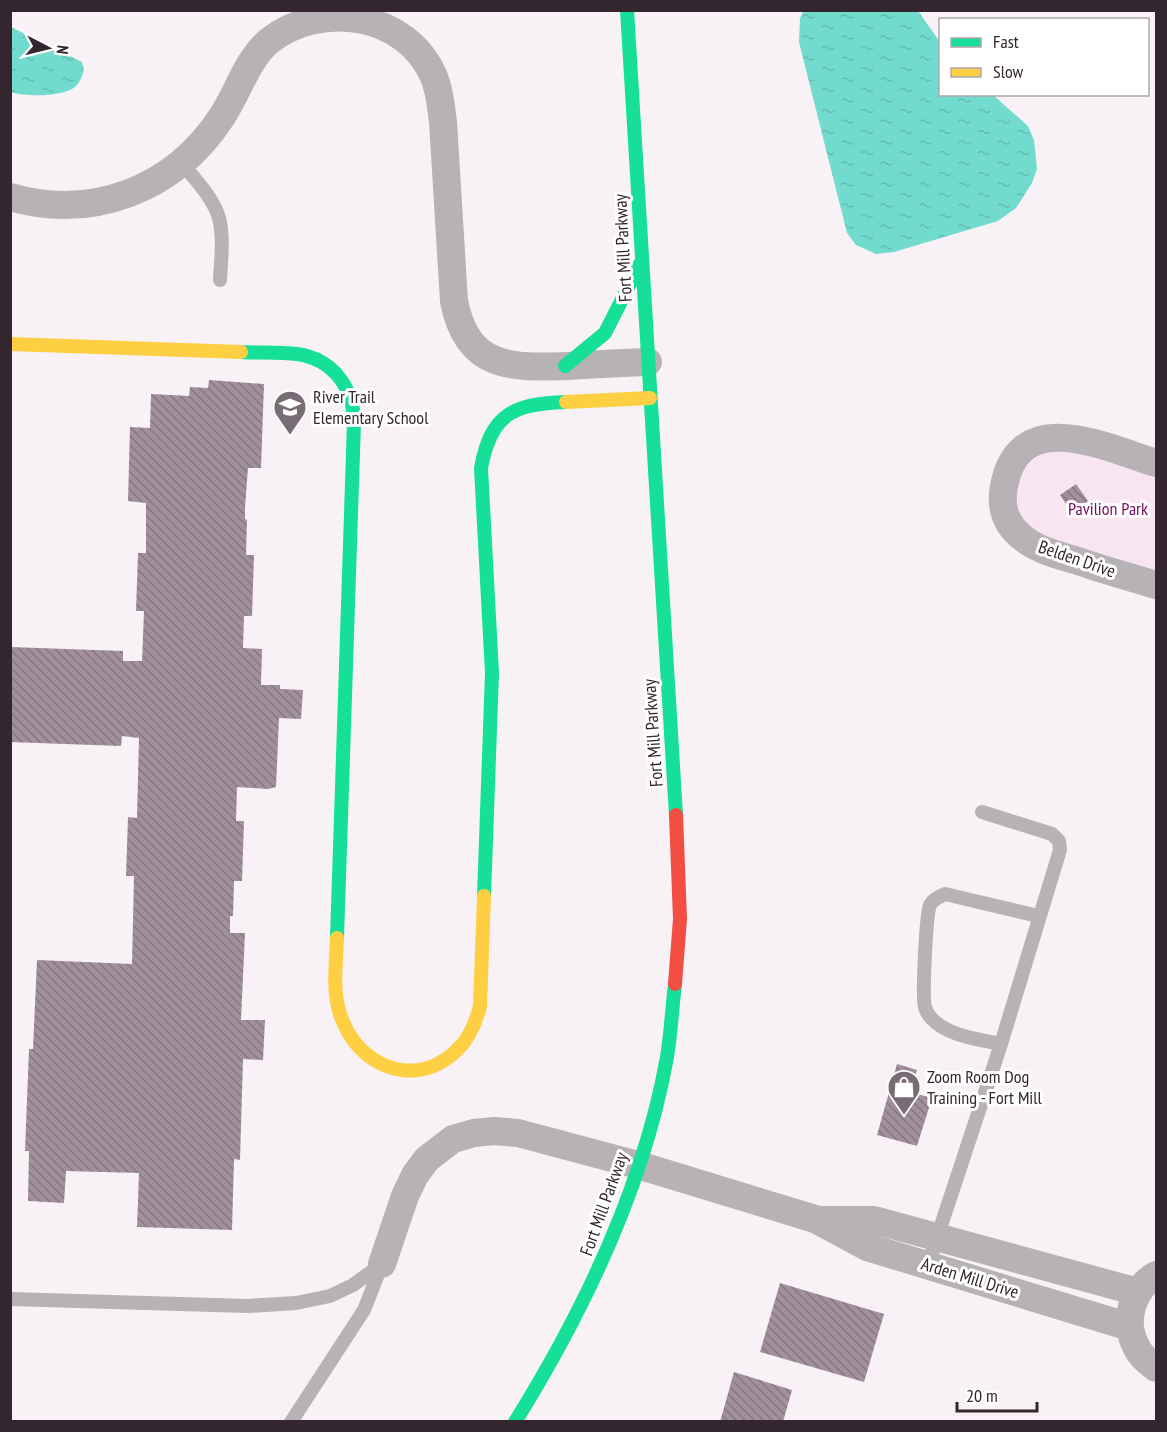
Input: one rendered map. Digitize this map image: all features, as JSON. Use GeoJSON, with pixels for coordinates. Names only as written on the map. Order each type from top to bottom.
{"type":"FeatureCollection","features":[{"type":"Feature","properties":{"kind":"street","name":"Fort Mill Parkway"},"geometry":{"type":"LineString","coordinates":[[515,1422],[538,1385],[600,1268],[621,1218],[655,1111],[667,1056],[677,968],[680,919],[678,842],[627,10]]}},
{"type":"Feature","properties":{"kind":"street"},"geometry":{"type":"LineString","coordinates":[[10,197],[23,201],[67,205],[98,201],[136,191],[156,181],[182,163],[206,139],[223,115],[259,51],[282,31],[327,14],[361,17],[385,26],[402,36],[426,62],[435,78],[443,122],[454,301],[462,330],[469,340],[480,351],[502,363],[530,368],[648,362]]}},
{"type":"Feature","properties":{"kind":"street"},"geometry":{"type":"LineString","coordinates":[[565,366],[605,333],[642,259]]}},
{"type":"Feature","properties":{"kind":"street"},"geometry":{"type":"LineString","coordinates":[[10,344],[297,354],[314,358],[326,365],[339,377],[348,391],[354,423],[335,997],[344,1025],[360,1048],[378,1063],[405,1070],[431,1067],[453,1055],[472,1033],[480,1006],[492,673],[481,468],[487,439],[501,419],[511,411],[526,406],[539,403],[650,398]]}},
{"type":"Feature","properties":{"kind":"street","name":"Belden Drive"},"geometry":{"type":"LineString","coordinates":[[1156,463],[1077,439],[1055,436],[1039,439],[1013,459],[1005,478],[1002,498],[1004,513],[1010,526],[1038,548],[1156,585]]}},
{"type":"Feature","properties":{"kind":"street","name":"Arden Mill Drive"},"geometry":{"type":"LineString","coordinates":[[382,1264],[405,1196],[415,1175],[427,1159],[453,1139],[474,1133],[494,1131],[518,1133],[638,1165],[815,1220],[867,1246],[1130,1327],[1131,1309],[1147,1283],[937,1237],[874,1220],[815,1220]]}},
{"type":"Feature","properties":{"kind":"street"},"geometry":{"type":"LineString","coordinates":[[1130,1327],[1135,1344],[1145,1359],[1156,1368]]}},
{"type":"Feature","properties":{"kind":"lane"},"geometry":{"type":"LineString","coordinates":[[182,163],[207,195],[219,216],[220,280]]}},
{"type":"Feature","properties":{"kind":"lane"},"geometry":{"type":"LineString","coordinates":[[928,1265],[1060,850],[1059,841],[1052,834],[982,812]]}},
{"type":"Feature","properties":{"kind":"lane"},"geometry":{"type":"LineString","coordinates":[[1000,1044],[961,1035],[940,1026],[930,1018],[924,1006],[926,936],[930,906],[935,898],[945,894],[1038,916]]}},
{"type":"Feature","properties":{"kind":"lane"},"geometry":{"type":"LineString","coordinates":[[10,1299],[248,1306],[296,1303],[330,1296],[352,1285],[382,1264]]}},
{"type":"Feature","properties":{"kind":"lane"},"geometry":{"type":"LineString","coordinates":[[291,1422],[364,1310],[382,1264]]}},
{"type":"Feature","properties":{"kind":"green space","name":"Pavilion Park"},"geometry":{"type":"Polygon","coordinates":[[[1072,451],[1156,476],[1156,570],[1052,538],[1034,529],[1024,519],[1017,494],[1026,468],[1043,454],[1072,451]]]}},
{"type":"Feature","properties":{"kind":"water"},"geometry":{"type":"Polygon","coordinates":[[[804,10],[918,11],[939,41],[939,96],[994,96],[1028,126],[1034,140],[1037,169],[1032,183],[1016,208],[998,221],[894,252],[876,254],[856,245],[847,233],[799,42],[800,18],[804,10]]]}},
{"type":"Feature","properties":{"kind":"water"},"geometry":{"type":"Polygon","coordinates":[[[11,27],[82,62],[84,70],[77,85],[62,93],[53,94],[34,95],[11,92],[11,27]]]}},
{"type":"Feature","properties":{"kind":"building","name":"River Trail Elementary School"},"geometry":{"type":"Polygon","coordinates":[[[209,380],[264,384],[261,468],[248,468],[245,507],[246,555],[254,555],[252,616],[244,616],[243,648],[262,649],[261,685],[280,685],[280,689],[303,690],[301,719],[279,718],[276,787],[268,789],[237,787],[236,821],[244,821],[242,881],[234,881],[230,933],[245,933],[241,1020],[265,1020],[263,1060],[243,1059],[240,1160],[234,1159],[232,1230],[137,1227],[139,1173],[66,1171],[64,1203],[28,1201],[29,1151],[25,1151],[29,1049],[33,1049],[37,960],[132,964],[134,876],[126,876],[128,817],[137,818],[139,738],[122,736],[121,746],[10,742],[10,647],[123,651],[123,661],[142,661],[144,611],[136,611],[138,553],[146,553],[146,503],[128,501],[130,427],[150,428],[151,394],[189,396],[190,387],[208,388],[209,380]]]}},
{"type":"Feature","properties":{"kind":"building"},"geometry":{"type":"Polygon","coordinates":[[[1076,484],[1088,501],[1072,513],[1060,495],[1076,484]]]}},
{"type":"Feature","properties":{"kind":"building","name":"Zoom Room Dog Training - Fort Mill"},"geometry":{"type":"Polygon","coordinates":[[[897,1064],[917,1070],[910,1092],[932,1098],[917,1146],[877,1135],[897,1064]]]}},
{"type":"Feature","properties":{"kind":"building"},"geometry":{"type":"Polygon","coordinates":[[[780,1283],[884,1314],[864,1382],[760,1352],[780,1283]]]}},
{"type":"Feature","properties":{"kind":"building"},"geometry":{"type":"Polygon","coordinates":[[[734,1372],[792,1390],[783,1422],[720,1422],[734,1372]]]}},
{"type":"Feature","properties":{"kind":"traffic: fast"},"geometry":{"type":"LineString","coordinates":[[627,10],[676,815]]}},
{"type":"Feature","properties":{"kind":"traffic: fast"},"geometry":{"type":"LineString","coordinates":[[565,366],[605,333],[640,264]]}},
{"type":"Feature","properties":{"kind":"traffic: fast"},"geometry":{"type":"LineString","coordinates":[[241,352],[297,354],[321,362],[339,377],[350,398],[353,410],[337,938]]}},
{"type":"Feature","properties":{"kind":"traffic: fast"},"geometry":{"type":"LineString","coordinates":[[484,896],[492,673],[481,468],[491,435],[508,415],[532,405],[566,402]]}},
{"type":"Feature","properties":{"kind":"traffic: fast"},"geometry":{"type":"LineString","coordinates":[[515,1422],[565,1336],[627,1200],[657,1105],[667,1057],[675,984]]}},
{"type":"Feature","properties":{"kind":"traffic: slow"},"geometry":{"type":"LineString","coordinates":[[10,344],[241,352]]}},
{"type":"Feature","properties":{"kind":"traffic: slow"},"geometry":{"type":"LineString","coordinates":[[566,402],[650,398]]}},
{"type":"Feature","properties":{"kind":"traffic: slow"},"geometry":{"type":"LineString","coordinates":[[337,938],[335,982],[337,1003],[344,1024],[353,1040],[365,1053],[394,1068],[410,1071],[426,1068],[442,1062],[457,1050],[469,1035],[477,1018],[480,1006],[484,896]]}},
{"type":"Feature","properties":{"kind":"traffic: jam"},"geometry":{"type":"LineString","coordinates":[[675,984],[680,919],[676,815]]}},
{"type":"Feature","properties":{"kind":"place","name":"River Trail Elementary School"},"geometry":{"type":"Point","coordinates":[290,436]}},
{"type":"Feature","properties":{"kind":"place","name":"Zoom Room Dog Training - Fort Mill"},"geometry":{"type":"Point","coordinates":[904,1116]}}]}
